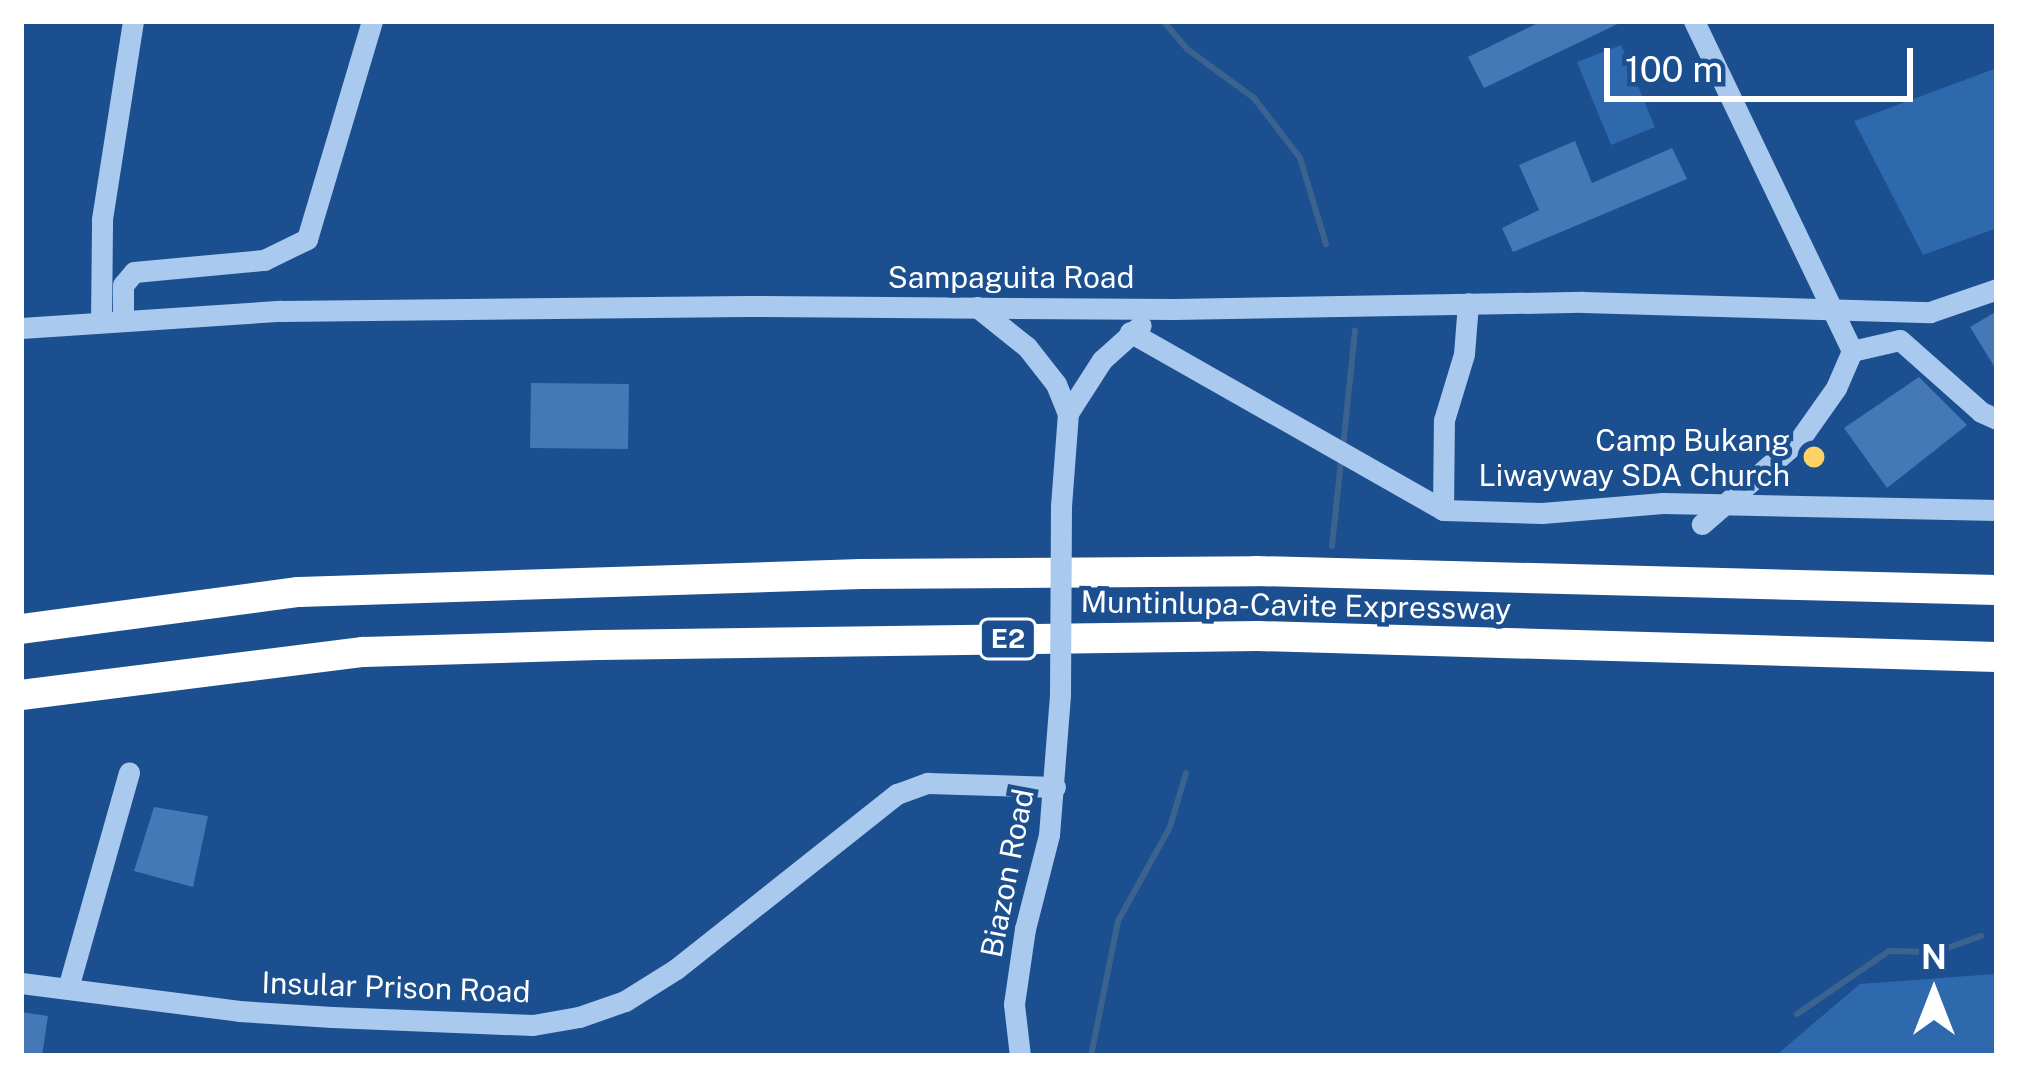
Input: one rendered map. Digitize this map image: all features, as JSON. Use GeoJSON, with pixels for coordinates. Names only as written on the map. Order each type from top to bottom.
{"type":"FeatureCollection","features":[{"type":"Feature","properties":{"kind":"highway","name":"Muntinlupa-Cavite Expressway"},"geometry":{"type":"LineString","coordinates":[[21,629],[299,592],[838,574],[1279,572],[1997,590]]}},
{"type":"Feature","properties":{"kind":"highway","name":"Muntinlupa-Cavite Expressway"},"geometry":{"type":"LineString","coordinates":[[21,695],[363,652],[598,645],[1258,637],[1997,657]]}},
{"type":"Feature","properties":{"kind":"street"},"geometry":{"type":"LineString","coordinates":[[112,319],[102,219],[133,21]]}},
{"type":"Feature","properties":{"kind":"street"},"geometry":{"type":"LineString","coordinates":[[112,319],[123,285],[134,272],[264,260],[307,238],[372,21]]}},
{"type":"Feature","properties":{"kind":"street"},"geometry":{"type":"LineString","coordinates":[[1694,21],[1852,351],[1836,388],[1799,439],[1702,524]]}},
{"type":"Feature","properties":{"kind":"street","name":"Sampaguita Road"},"geometry":{"type":"LineString","coordinates":[[21,328],[280,310],[974,305],[1174,309],[1468,303],[1908,311],[1946,310],[1997,289]]}},
{"type":"Feature","properties":{"kind":"street"},"geometry":{"type":"LineString","coordinates":[[1443,510],[1444,420],[1464,354],[1468,303]]}},
{"type":"Feature","properties":{"kind":"street"},"geometry":{"type":"LineString","coordinates":[[974,305],[1012,329],[1027,346],[1056,385],[1068,413]]}},
{"type":"Feature","properties":{"kind":"street","name":"Biazon Road"},"geometry":{"type":"LineString","coordinates":[[1020,1056],[1014,1004],[1055,787],[1061,506],[1068,413],[1102,360],[1130,332],[1174,309]]}},
{"type":"Feature","properties":{"kind":"street"},"geometry":{"type":"LineString","coordinates":[[1900,340],[1908,311]]}},
{"type":"Feature","properties":{"kind":"street"},"geometry":{"type":"LineString","coordinates":[[1130,332],[1443,510],[1542,513],[1581,506],[1725,504],[1997,510]]}},
{"type":"Feature","properties":{"kind":"street"},"geometry":{"type":"LineString","coordinates":[[1852,351],[1900,340]]}},
{"type":"Feature","properties":{"kind":"street"},"geometry":{"type":"LineString","coordinates":[[1900,340],[1981,412],[1997,419]]}},
{"type":"Feature","properties":{"kind":"street"},"geometry":{"type":"LineString","coordinates":[[68,988],[129,772]]}},
{"type":"Feature","properties":{"kind":"street","name":"Insular Prison Road"},"geometry":{"type":"LineString","coordinates":[[21,983],[239,1011],[352,1018],[533,1025],[579,1017],[626,1000],[676,970],[897,794],[928,784],[1055,787]]}},
{"type":"Feature","properties":{"kind":"shaded area"},"geometry":{"type":"Polygon","coordinates":[[[1621,45],[1655,127],[1611,145],[1577,62],[1621,45]]]}},
{"type":"Feature","properties":{"kind":"shaded area"},"geometry":{"type":"Polygon","coordinates":[[[1997,68],[1997,228],[1923,255],[1854,121],[1997,68]]]}},
{"type":"Feature","properties":{"kind":"shaded area"},"geometry":{"type":"Polygon","coordinates":[[[1995,974],[1997,1056],[1775,1056],[1860,984],[1995,974]]]}},
{"type":"Feature","properties":{"kind":"building"},"geometry":{"type":"Polygon","coordinates":[[[1542,21],[1624,21],[1484,88],[1468,57],[1542,21]]]}},
{"type":"Feature","properties":{"kind":"building"},"geometry":{"type":"Polygon","coordinates":[[[1575,141],[1592,183],[1672,148],[1687,179],[1513,252],[1502,228],[1539,210],[1519,165],[1575,141]]]}},
{"type":"Feature","properties":{"kind":"building"},"geometry":{"type":"Polygon","coordinates":[[[1997,311],[1997,371],[1970,327],[1997,311]]]}},
{"type":"Feature","properties":{"kind":"building"},"geometry":{"type":"Polygon","coordinates":[[[1919,377],[1967,425],[1887,488],[1844,428],[1919,377]]]}},
{"type":"Feature","properties":{"kind":"building"},"geometry":{"type":"Polygon","coordinates":[[[531,383],[629,384],[628,449],[530,448],[531,383]]]}},
{"type":"Feature","properties":{"kind":"building"},"geometry":{"type":"Polygon","coordinates":[[[154,807],[208,816],[193,887],[134,871],[154,807]]]}},
{"type":"Feature","properties":{"kind":"building"},"geometry":{"type":"Polygon","coordinates":[[[21,1012],[48,1016],[42,1056],[21,1056],[21,1012]]]}},
{"type":"Feature","properties":{"kind":"waterway"},"geometry":{"type":"LineString","coordinates":[[1163,21],[1187,49],[1254,98],[1300,158],[1326,244]]}},
{"type":"Feature","properties":{"kind":"waterway"},"geometry":{"type":"LineString","coordinates":[[1343,447],[1355,331]]}},
{"type":"Feature","properties":{"kind":"waterway"},"geometry":{"type":"LineString","coordinates":[[1332,546],[1341,460]]}},
{"type":"Feature","properties":{"kind":"waterway"},"geometry":{"type":"LineString","coordinates":[[1091,1056],[1118,921],[1170,827],[1186,773]]}},
{"type":"Feature","properties":{"kind":"waterway"},"geometry":{"type":"LineString","coordinates":[[1797,1014],[1889,951],[1936,952],[1981,936]]}},
{"type":"Feature","properties":{"kind":"place","name":"Camp Bukang Liwayway SDA Church"},"geometry":{"type":"Point","coordinates":[1814,457]}}]}
